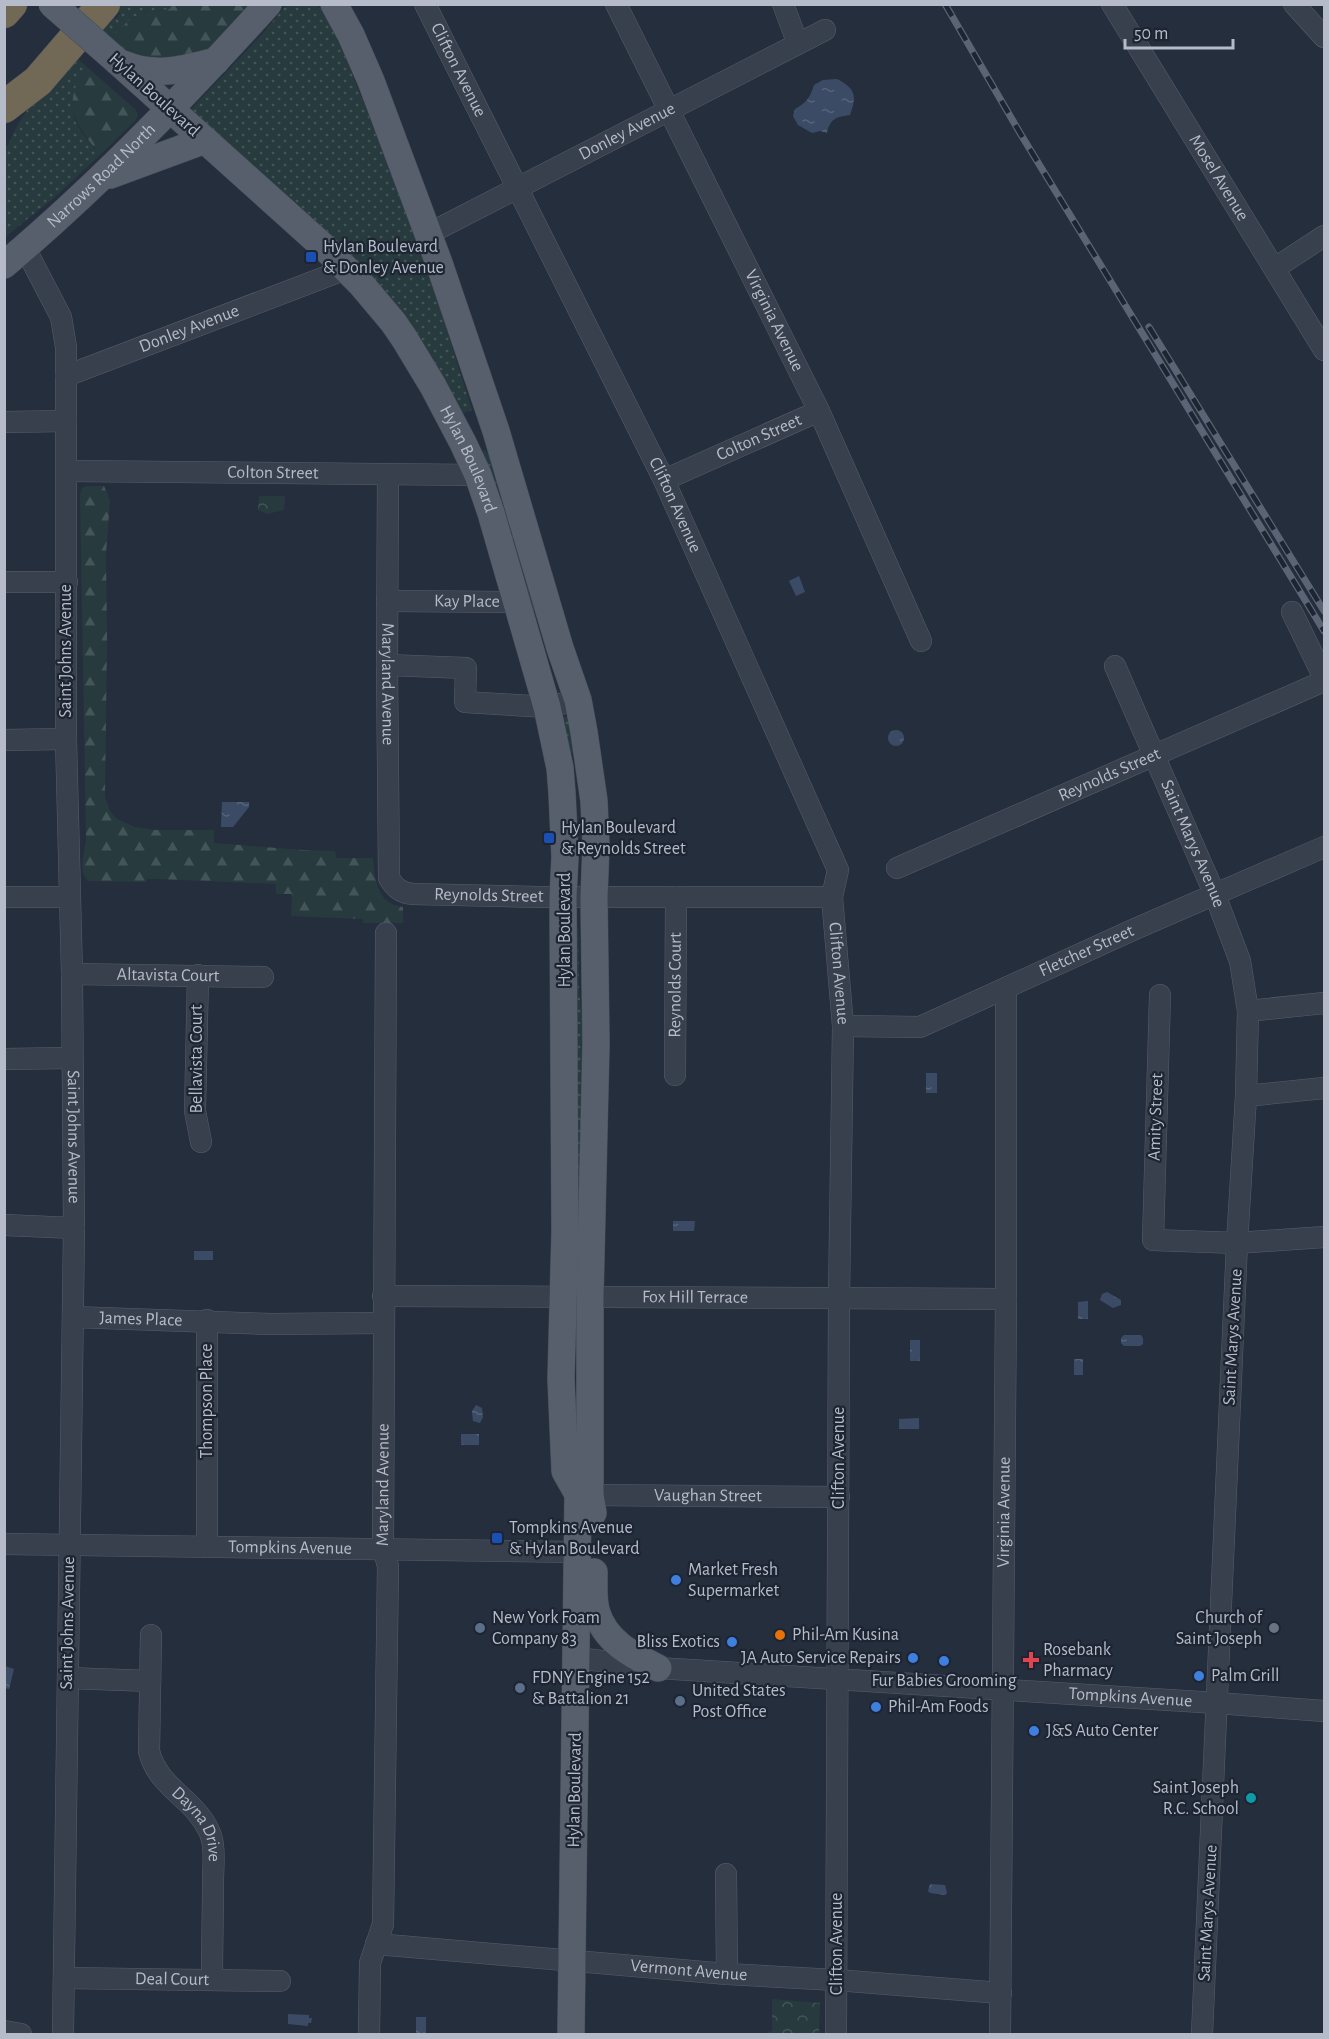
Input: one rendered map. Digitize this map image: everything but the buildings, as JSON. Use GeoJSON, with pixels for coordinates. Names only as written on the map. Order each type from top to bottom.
{"type":"FeatureCollection","features":[{"type":"Feature","properties":{"kind":"highway"},"geometry":{"type":"LineString","coordinates":[[4,12],[11,4]]}},
{"type":"Feature","properties":{"kind":"highway"},"geometry":{"type":"LineString","coordinates":[[4,90],[78,4]]}},
{"type":"Feature","properties":{"kind":"highway"},"geometry":{"type":"LineString","coordinates":[[4,107],[38,81],[104,4]]}},
{"type":"Feature","properties":{"kind":"main road","name":"Hylan Boulevard"},"geometry":{"type":"LineString","coordinates":[[52,4],[346,269],[380,306],[404,338],[433,386],[464,443],[478,476],[547,707],[560,768],[566,857],[563,897],[565,1231],[561,1379],[565,1471],[584,1495]]}},
{"type":"Feature","properties":{"kind":"main road","name":"Hylan Boulevard"},"geometry":{"type":"LineString","coordinates":[[334,4],[351,35],[364,66],[428,234],[496,431],[560,648],[578,700],[594,801],[596,1044],[584,1495],[577,1552],[571,2034]]}},
{"type":"Feature","properties":{"kind":"main road","name":"Narrows Road North"},"geometry":{"type":"LineString","coordinates":[[15,257],[171,109],[260,10]]}},
{"type":"Feature","properties":{"kind":"main road"},"geometry":{"type":"LineString","coordinates":[[117,61],[133,68],[155,72],[183,70],[216,61]]}},
{"type":"Feature","properties":{"kind":"main road"},"geometry":{"type":"LineString","coordinates":[[98,180],[205,140]]}},
{"type":"Feature","properties":{"kind":"main road"},"geometry":{"type":"LineString","coordinates":[[584,1495],[595,1534],[596,1610],[609,1635],[627,1652],[658,1668]]}},
{"type":"Feature","properties":{"kind":"street","name":"Clifton Avenue"},"geometry":{"type":"LineString","coordinates":[[425,4],[664,480],[838,870],[832,897],[843,1026],[839,1298],[836,2034]]}},
{"type":"Feature","properties":{"kind":"street","name":"Virginia Avenue"},"geometry":{"type":"LineString","coordinates":[[616,4],[819,411],[921,641]]}},
{"type":"Feature","properties":{"kind":"street"},"geometry":{"type":"LineString","coordinates":[[783,4],[798,44]]}},
{"type":"Feature","properties":{"kind":"street","name":"Mosel Avenue"},"geometry":{"type":"LineString","coordinates":[[1112,4],[1324,350]]}},
{"type":"Feature","properties":{"kind":"street"},"geometry":{"type":"LineString","coordinates":[[1294,4],[1324,37]]}},
{"type":"Feature","properties":{"kind":"street","name":"Donley Avenue"},"geometry":{"type":"LineString","coordinates":[[428,234],[825,30]]}},
{"type":"Feature","properties":{"kind":"street"},"geometry":{"type":"LineString","coordinates":[[1275,268],[1324,236]]}},
{"type":"Feature","properties":{"kind":"street","name":"Saint Johns Avenue"},"geometry":{"type":"LineString","coordinates":[[15,257],[61,317],[65,339],[66,376],[66,739],[72,974],[74,1228],[63,2034]]}},
{"type":"Feature","properties":{"kind":"street","name":"Donley Avenue"},"geometry":{"type":"LineString","coordinates":[[66,376],[346,269]]}},
{"type":"Feature","properties":{"kind":"street","name":"Colton Street"},"geometry":{"type":"LineString","coordinates":[[664,480],[819,411]]}},
{"type":"Feature","properties":{"kind":"street"},"geometry":{"type":"LineString","coordinates":[[4,422],[66,421]]}},
{"type":"Feature","properties":{"kind":"street","name":"Colton Street"},"geometry":{"type":"LineString","coordinates":[[67,471],[478,476]]}},
{"type":"Feature","properties":{"kind":"street","name":"Maryland Avenue"},"geometry":{"type":"LineString","coordinates":[[388,476],[389,878],[399,891]]}},
{"type":"Feature","properties":{"kind":"street"},"geometry":{"type":"LineString","coordinates":[[4,582],[67,582]]}},
{"type":"Feature","properties":{"kind":"street","name":"Kay Place"},"geometry":{"type":"LineString","coordinates":[[387,601],[517,602],[546,595]]}},
{"type":"Feature","properties":{"kind":"street"},"geometry":{"type":"LineString","coordinates":[[1292,612],[1324,680]]}},
{"type":"Feature","properties":{"kind":"street"},"geometry":{"type":"LineString","coordinates":[[387,665],[466,668],[465,702],[547,707],[578,700]]}},
{"type":"Feature","properties":{"kind":"street","name":"Saint Marys Avenue"},"geometry":{"type":"LineString","coordinates":[[1115,666],[1215,895],[1240,961],[1248,1011],[1246,1096],[1237,1244],[1202,2034]]}},
{"type":"Feature","properties":{"kind":"street","name":"Reynolds Street"},"geometry":{"type":"LineString","coordinates":[[897,868],[1324,680]]}},
{"type":"Feature","properties":{"kind":"street"},"geometry":{"type":"LineString","coordinates":[[4,740],[66,739]]}},
{"type":"Feature","properties":{"kind":"street","name":"Fletcher Street"},"geometry":{"type":"LineString","coordinates":[[843,1026],[920,1027],[1324,847]]}},
{"type":"Feature","properties":{"kind":"street","name":"Reynolds Street"},"geometry":{"type":"LineString","coordinates":[[399,891],[413,894],[563,897],[832,897]]}},
{"type":"Feature","properties":{"kind":"street"},"geometry":{"type":"LineString","coordinates":[[4,897],[69,897]]}},
{"type":"Feature","properties":{"kind":"street","name":"Reynolds Court"},"geometry":{"type":"LineString","coordinates":[[675,1074],[676,897]]}},
{"type":"Feature","properties":{"kind":"street","name":"Maryland Avenue"},"geometry":{"type":"LineString","coordinates":[[369,2034],[370,1963],[382,1924],[383,1912],[388,1566],[383,1548],[386,933]]}},
{"type":"Feature","properties":{"kind":"street","name":"Altavista Court"},"geometry":{"type":"LineString","coordinates":[[72,974],[263,977]]}},
{"type":"Feature","properties":{"kind":"street","name":"Bellavista Court"},"geometry":{"type":"LineString","coordinates":[[198,975],[195,1111],[201,1142]]}},
{"type":"Feature","properties":{"kind":"street","name":"Virginia Avenue"},"geometry":{"type":"LineString","coordinates":[[1000,2034],[1006,988]]}},
{"type":"Feature","properties":{"kind":"street","name":"Amity Street"},"geometry":{"type":"LineString","coordinates":[[1160,995],[1153,1240],[1237,1244]]}},
{"type":"Feature","properties":{"kind":"street"},"geometry":{"type":"LineString","coordinates":[[1248,1011],[1324,1003]]}},
{"type":"Feature","properties":{"kind":"street"},"geometry":{"type":"LineString","coordinates":[[4,1059],[72,1059]]}},
{"type":"Feature","properties":{"kind":"street"},"geometry":{"type":"LineString","coordinates":[[1246,1096],[1324,1088]]}},
{"type":"Feature","properties":{"kind":"street"},"geometry":{"type":"LineString","coordinates":[[4,1225],[74,1228]]}},
{"type":"Feature","properties":{"kind":"street"},"geometry":{"type":"LineString","coordinates":[[1237,1244],[1324,1236]]}},
{"type":"Feature","properties":{"kind":"street","name":"Fox Hill Terrace"},"geometry":{"type":"LineString","coordinates":[[383,1296],[1006,1299]]}},
{"type":"Feature","properties":{"kind":"street","name":"James Place"},"geometry":{"type":"LineString","coordinates":[[73,1317],[207,1320]]}},
{"type":"Feature","properties":{"kind":"street","name":"Thompson Place"},"geometry":{"type":"LineString","coordinates":[[207,1547],[207,1320],[271,1324],[383,1323]]}},
{"type":"Feature","properties":{"kind":"street","name":"Vaughan Street"},"geometry":{"type":"LineString","coordinates":[[584,1495],[839,1497]]}},
{"type":"Feature","properties":{"kind":"street","name":"Tompkins Avenue"},"geometry":{"type":"LineString","coordinates":[[4,1544],[577,1552]]}},
{"type":"Feature","properties":{"kind":"street","name":"Dayna Drive"},"geometry":{"type":"LineString","coordinates":[[151,1635],[149,1751],[152,1763],[160,1776],[202,1818],[211,1833],[213,1855],[212,1979]]}},
{"type":"Feature","properties":{"kind":"street","name":"Tompkins Avenue"},"geometry":{"type":"LineString","coordinates":[[577,1658],[658,1668],[1217,1702],[1324,1711]]}},
{"type":"Feature","properties":{"kind":"street"},"geometry":{"type":"LineString","coordinates":[[68,1678],[150,1681]]}},
{"type":"Feature","properties":{"kind":"street"},"geometry":{"type":"LineString","coordinates":[[726,1874],[727,1974]]}},
{"type":"Feature","properties":{"kind":"street","name":"Vermont Avenue"},"geometry":{"type":"LineString","coordinates":[[376,1944],[727,1974],[1000,1993]]}},
{"type":"Feature","properties":{"kind":"street","name":"Deal Court"},"geometry":{"type":"LineString","coordinates":[[64,1978],[280,1981]]}},
{"type":"Feature","properties":{"kind":"street"},"geometry":{"type":"LineString","coordinates":[[4,2031],[21,2034]]}},
{"type":"Feature","properties":{"kind":"green space"},"geometry":{"type":"Polygon","coordinates":[[[119,5],[172,5],[170,9],[142,13],[128,21],[110,39],[99,29],[111,15],[116,19],[120,13],[116,9],[119,5]]]}},
{"type":"Feature","properties":{"kind":"green space"},"geometry":{"type":"Polygon","coordinates":[[[172,5],[249,5],[208,52],[170,64],[131,55],[110,39],[128,21],[142,13],[170,9],[172,5]]]}},
{"type":"Feature","properties":{"kind":"green space"},"geometry":{"type":"Polygon","coordinates":[[[286,5],[318,5],[340,43],[431,280],[472,410],[463,413],[191,111],[286,5]]]}},
{"type":"Feature","properties":{"kind":"green space"},"geometry":{"type":"Polygon","coordinates":[[[74,56],[86,66],[76,90],[74,116],[81,132],[100,155],[54,198],[5,237],[5,144],[8,146],[20,121],[36,98],[74,56]]]}},
{"type":"Feature","properties":{"kind":"green space"},"geometry":{"type":"Polygon","coordinates":[[[86,66],[136,110],[138,115],[135,121],[100,155],[83,133],[74,113],[74,92],[86,66]]]}},
{"type":"Feature","properties":{"kind":"green space"},"geometry":{"type":"Polygon","coordinates":[[[485,450],[493,462],[528,573],[516,577],[482,451],[485,450]]]}},
{"type":"Feature","properties":{"kind":"green space"},"geometry":{"type":"Polygon","coordinates":[[[104,486],[110,500],[106,554],[105,797],[110,811],[117,819],[135,827],[155,830],[214,830],[214,843],[335,851],[336,858],[373,858],[379,890],[388,901],[403,907],[403,923],[363,923],[363,919],[291,916],[292,894],[276,894],[276,884],[160,879],[147,879],[146,882],[88,881],[82,866],[86,839],[80,495],[82,488],[104,486]]]}},
{"type":"Feature","properties":{"kind":"green space"},"geometry":{"type":"Polygon","coordinates":[[[259,496],[285,496],[284,510],[267,514],[258,510],[259,496]]]}},
{"type":"Feature","properties":{"kind":"green space"},"geometry":{"type":"Polygon","coordinates":[[[563,717],[568,717],[574,752],[570,753],[563,717]]]}},
{"type":"Feature","properties":{"kind":"green space"},"geometry":{"type":"Polygon","coordinates":[[[574,927],[578,928],[579,990],[583,1031],[578,1269],[574,927]]]}},
{"type":"Feature","properties":{"kind":"green space"},"geometry":{"type":"Polygon","coordinates":[[[772,1999],[820,2003],[819,2034],[768,2034],[772,2031],[772,1999]]]}},
{"type":"Feature","properties":{"kind":"water"},"geometry":{"type":"Polygon","coordinates":[[[837,79],[848,86],[853,94],[854,103],[850,115],[835,119],[830,124],[827,133],[820,131],[812,133],[798,125],[793,116],[795,109],[807,100],[814,85],[823,80],[837,79]]]}},
{"type":"Feature","properties":{"kind":"water"},"geometry":{"type":"Polygon","coordinates":[[[799,576],[805,592],[796,596],[789,581],[799,576]]]}},
{"type":"Feature","properties":{"kind":"water"},"geometry":{"type":"Polygon","coordinates":[[[896,730],[902,732],[904,738],[902,744],[896,746],[890,744],[888,738],[890,732],[896,730]]]}},
{"type":"Feature","properties":{"kind":"water"},"geometry":{"type":"Polygon","coordinates":[[[222,802],[249,802],[249,807],[233,827],[221,827],[222,802]]]}},
{"type":"Feature","properties":{"kind":"water"},"geometry":{"type":"Polygon","coordinates":[[[926,1073],[937,1073],[937,1093],[926,1093],[926,1073]]]}},
{"type":"Feature","properties":{"kind":"water"},"geometry":{"type":"Polygon","coordinates":[[[673,1221],[695,1221],[694,1231],[673,1231],[673,1221]]]}},
{"type":"Feature","properties":{"kind":"water"},"geometry":{"type":"Polygon","coordinates":[[[194,1251],[213,1251],[213,1260],[194,1260],[194,1251]]]}},
{"type":"Feature","properties":{"kind":"water"},"geometry":{"type":"Polygon","coordinates":[[[1107,1292],[1121,1300],[1121,1305],[1113,1308],[1100,1300],[1102,1294],[1107,1292]]]}},
{"type":"Feature","properties":{"kind":"water"},"geometry":{"type":"Polygon","coordinates":[[[1088,1301],[1088,1319],[1078,1319],[1078,1302],[1088,1301]]]}},
{"type":"Feature","properties":{"kind":"water"},"geometry":{"type":"Polygon","coordinates":[[[1124,1335],[1141,1335],[1143,1344],[1124,1346],[1121,1338],[1124,1335]]]}},
{"type":"Feature","properties":{"kind":"water"},"geometry":{"type":"Polygon","coordinates":[[[910,1340],[920,1340],[920,1361],[910,1361],[910,1340]]]}},
{"type":"Feature","properties":{"kind":"water"},"geometry":{"type":"Polygon","coordinates":[[[1074,1359],[1083,1359],[1083,1375],[1074,1375],[1074,1359]]]}},
{"type":"Feature","properties":{"kind":"water"},"geometry":{"type":"Polygon","coordinates":[[[476,1405],[482,1408],[483,1417],[480,1423],[473,1421],[472,1411],[476,1405]]]}},
{"type":"Feature","properties":{"kind":"water"},"geometry":{"type":"Polygon","coordinates":[[[919,1418],[919,1429],[899,1429],[899,1419],[919,1418]]]}},
{"type":"Feature","properties":{"kind":"water"},"geometry":{"type":"Polygon","coordinates":[[[461,1434],[479,1434],[479,1445],[461,1445],[461,1434]]]}},
{"type":"Feature","properties":{"kind":"water"},"geometry":{"type":"Polygon","coordinates":[[[5,1666],[14,1669],[9,1689],[5,1688],[5,1666]]]}},
{"type":"Feature","properties":{"kind":"water"},"geometry":{"type":"Polygon","coordinates":[[[930,1884],[945,1885],[947,1893],[945,1895],[930,1893],[928,1891],[930,1884]]]}},
{"type":"Feature","properties":{"kind":"water"},"geometry":{"type":"Polygon","coordinates":[[[288,2014],[309,2015],[309,2018],[312,2018],[311,2023],[308,2023],[308,2026],[288,2024],[288,2014]]]}},
{"type":"Feature","properties":{"kind":"water"},"geometry":{"type":"Polygon","coordinates":[[[416,2017],[426,2017],[426,2034],[416,2034],[416,2017]]]}},
{"type":"Feature","properties":{"kind":"railway"},"geometry":{"type":"LineString","coordinates":[[945,4],[1020,133],[1324,631]]}},
{"type":"Feature","properties":{"kind":"railway"},"geometry":{"type":"LineString","coordinates":[[1149,327],[1324,611]]}},
{"type":"Feature","properties":{"kind":"place","name":"Hylan Boulevard & Donley Avenue"},"geometry":{"type":"Point","coordinates":[311,257]}},
{"type":"Feature","properties":{"kind":"place","name":"Hylan Boulevard & Reynolds Street"},"geometry":{"type":"Point","coordinates":[549,838]}},
{"type":"Feature","properties":{"kind":"place","name":"Tompkins Avenue & Hylan Boulevard"},"geometry":{"type":"Point","coordinates":[497,1538]}},
{"type":"Feature","properties":{"kind":"place","name":"Market Fresh Supermarket"},"geometry":{"type":"Point","coordinates":[676,1580]}},
{"type":"Feature","properties":{"kind":"place","name":"New York Foam Company 83"},"geometry":{"type":"Point","coordinates":[480,1628]}},
{"type":"Feature","properties":{"kind":"place","name":"Church of Saint Joseph"},"geometry":{"type":"Point","coordinates":[1274,1628]}},
{"type":"Feature","properties":{"kind":"place","name":"Phil-Am Kusina"},"geometry":{"type":"Point","coordinates":[780,1635]}},
{"type":"Feature","properties":{"kind":"place","name":"Bliss Exotics"},"geometry":{"type":"Point","coordinates":[732,1642]}},
{"type":"Feature","properties":{"kind":"place","name":"JA Auto Service Repairs"},"geometry":{"type":"Point","coordinates":[913,1658]}},
{"type":"Feature","properties":{"kind":"place","name":"Rosebank Pharmacy"},"geometry":{"type":"Point","coordinates":[1031,1660]}},
{"type":"Feature","properties":{"kind":"place","name":"Fur Babies Grooming"},"geometry":{"type":"Point","coordinates":[944,1661]}},
{"type":"Feature","properties":{"kind":"place","name":"Palm Grill"},"geometry":{"type":"Point","coordinates":[1199,1676]}},
{"type":"Feature","properties":{"kind":"place","name":"FDNY Engine 152 & Battalion 21"},"geometry":{"type":"Point","coordinates":[520,1688]}},
{"type":"Feature","properties":{"kind":"place","name":"United States Post Office"},"geometry":{"type":"Point","coordinates":[680,1701]}},
{"type":"Feature","properties":{"kind":"place","name":"Phil-Am Foods"},"geometry":{"type":"Point","coordinates":[876,1707]}},
{"type":"Feature","properties":{"kind":"place","name":"J&S Auto Center"},"geometry":{"type":"Point","coordinates":[1034,1731]}},
{"type":"Feature","properties":{"kind":"place","name":"Saint Joseph R.C. School"},"geometry":{"type":"Point","coordinates":[1251,1798]}}]}
